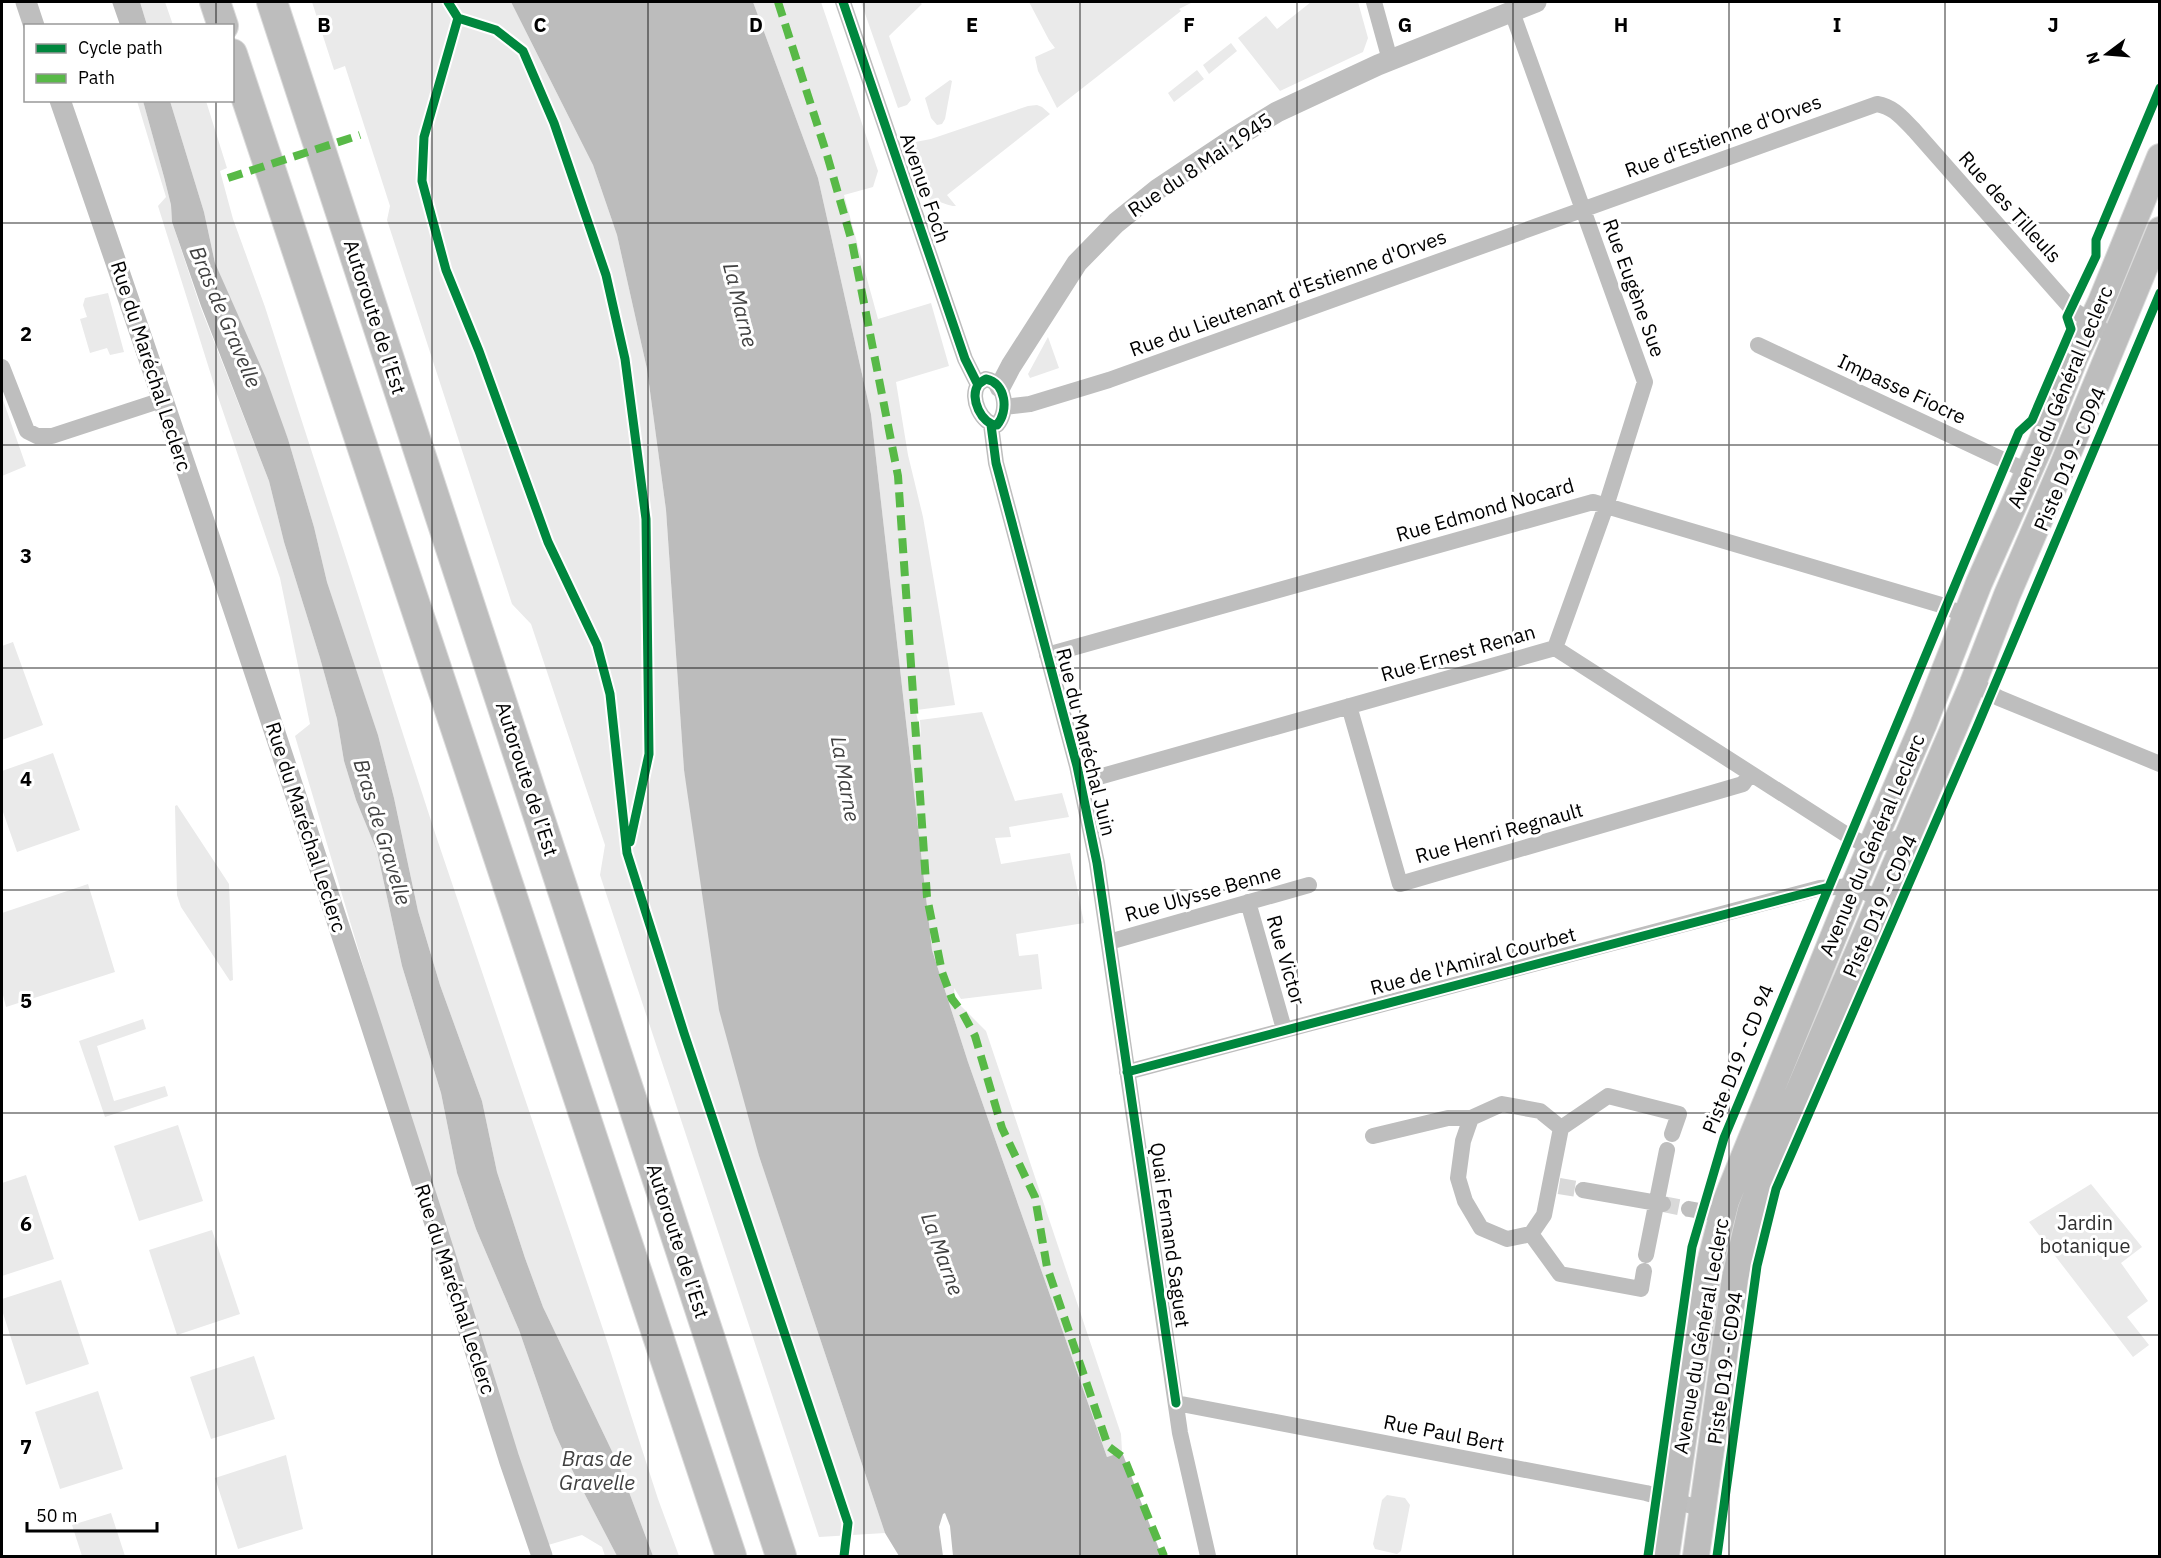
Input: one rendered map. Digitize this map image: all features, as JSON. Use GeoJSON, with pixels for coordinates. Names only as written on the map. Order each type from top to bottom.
{"type":"FeatureCollection","features":[{"type":"Feature","properties":{"kind":"highway"},"geometry":{"type":"LineString","coordinates":[[215,2],[222,24]]}},
{"type":"Feature","properties":{"kind":"highway","name":"Autoroute de l’Est"},"geometry":{"type":"LineString","coordinates":[[272,2],[781,1557]]}},
{"type":"Feature","properties":{"kind":"highway"},"geometry":{"type":"LineString","coordinates":[[234,60],[729,1554]]}},
{"type":"Feature","properties":{"kind":"main road","name":"Avenue du Général Leclerc"},"geometry":{"type":"LineString","coordinates":[[1666,1557],[1708,1271],[1722,1215],[1979,583],[2029,472],[2075,357],[2160,158]]}},
{"type":"Feature","properties":{"kind":"main road","name":"Avenue du Général Leclerc"},"geometry":{"type":"LineString","coordinates":[[1696,1557],[1735,1278],[1751,1209],[1769,1161],[1973,683],[2007,595],[2160,230]]}},
{"type":"Feature","properties":{"kind":"main road"},"geometry":{"type":"LineString","coordinates":[[1967,616],[1973,683]]}},
{"type":"Feature","properties":{"kind":"street"},"geometry":{"type":"LineString","coordinates":[[26,2],[33,24]]}},
{"type":"Feature","properties":{"kind":"street","name":"Avenue Foch"},"geometry":{"type":"LineString","coordinates":[[843,2],[965,359],[978,385]]}},
{"type":"Feature","properties":{"kind":"street"},"geometry":{"type":"LineString","coordinates":[[1374,2],[1390,60]]}},
{"type":"Feature","properties":{"kind":"street","name":"Rue du 8 Mai 1945"},"geometry":{"type":"LineString","coordinates":[[1002,397],[1011,366],[1077,263],[1116,223],[1158,189],[1277,112],[1390,60],[1536,2]]}},
{"type":"Feature","properties":{"kind":"street","name":"Rue Eugène Sue"},"geometry":{"type":"LineString","coordinates":[[1512,12],[1645,382],[1606,506],[1555,648]]}},
{"type":"Feature","properties":{"kind":"street","name":"Rue du Maréchal Leclerc"},"geometry":{"type":"LineString","coordinates":[[61,102],[132,305],[312,845],[542,1557]]}},
{"type":"Feature","properties":{"kind":"street","name":"Rue d'Estienne d'Orves"},"geometry":{"type":"LineString","coordinates":[[1583,209],[1877,104]]}},
{"type":"Feature","properties":{"kind":"street","name":"Rue des Tilleuls"},"geometry":{"type":"LineString","coordinates":[[1877,104],[1896,111],[2071,308],[2114,338]]}},
{"type":"Feature","properties":{"kind":"street","name":"Rue du Lieutenant d'Estienne d'Orves"},"geometry":{"type":"LineString","coordinates":[[978,385],[986,379],[995,381],[1002,397],[1030,404],[1079,390],[1583,209]]}},
{"type":"Feature","properties":{"kind":"street","name":"Impasse Fiocre"},"geometry":{"type":"LineString","coordinates":[[1758,345],[2029,472]]}},
{"type":"Feature","properties":{"kind":"street"},"geometry":{"type":"LineString","coordinates":[[2,367],[25,428],[37,436],[52,436],[162,400]]}},
{"type":"Feature","properties":{"kind":"street"},"geometry":{"type":"LineString","coordinates":[[978,385],[976,396],[978,408],[982,418],[991,425],[998,425],[1002,419],[1002,397]]}},
{"type":"Feature","properties":{"kind":"street","name":"Rue du Maréchal Juin"},"geometry":{"type":"LineString","coordinates":[[991,425],[996,463],[1081,782],[1097,863],[1127,1072]]}},
{"type":"Feature","properties":{"kind":"street","name":"Rue Edmond Nocard"},"geometry":{"type":"LineString","coordinates":[[1047,655],[1593,502],[1930,602],[1967,616]]}},
{"type":"Feature","properties":{"kind":"street","name":"Rue Ernest Renan"},"geometry":{"type":"LineString","coordinates":[[1081,782],[1555,648],[1850,837],[1871,847]]}},
{"type":"Feature","properties":{"kind":"street"},"geometry":{"type":"LineString","coordinates":[[1973,683],[1999,698],[2160,764]]}},
{"type":"Feature","properties":{"kind":"street","name":"Rue Henri Regnault"},"geometry":{"type":"LineString","coordinates":[[1349,706],[1400,884],[1743,784],[1750,774]]}},
{"type":"Feature","properties":{"kind":"street"},"geometry":{"type":"LineString","coordinates":[[1871,847],[1907,835]]}},
{"type":"Feature","properties":{"kind":"street","name":"Rue Ulysse Benne"},"geometry":{"type":"LineString","coordinates":[[1109,942],[1309,885]]}},
{"type":"Feature","properties":{"kind":"street"},"geometry":{"type":"LineString","coordinates":[[1854,886],[1880,900]]}},
{"type":"Feature","properties":{"kind":"street","name":"Rue de l'Amiral Courbet"},"geometry":{"type":"LineString","coordinates":[[1127,1072],[1820,888],[1854,886]]}},
{"type":"Feature","properties":{"kind":"street","name":"Rue Victor"},"geometry":{"type":"LineString","coordinates":[[1248,902],[1284,1029]]}},
{"type":"Feature","properties":{"kind":"street","name":"Quai Fernand Saguet"},"geometry":{"type":"LineString","coordinates":[[1127,1072],[1180,1432],[1208,1557]]}},
{"type":"Feature","properties":{"kind":"street"},"geometry":{"type":"LineString","coordinates":[[1471,1118],[1463,1141],[1458,1178],[1465,1201],[1481,1228],[1507,1239],[1532,1234],[1544,1215],[1554,1185],[1561,1128],[1608,1096],[1679,1114],[1670,1142],[1660,1203],[1641,1289],[1560,1274],[1532,1234]]}},
{"type":"Feature","properties":{"kind":"street"},"geometry":{"type":"LineString","coordinates":[[1373,1136],[1448,1118],[1471,1118],[1502,1104],[1540,1111],[1561,1128]]}},
{"type":"Feature","properties":{"kind":"street"},"geometry":{"type":"LineString","coordinates":[[1584,1190],[1660,1203]]}},
{"type":"Feature","properties":{"kind":"street"},"geometry":{"type":"LineString","coordinates":[[1689,1209],[1722,1215]]}},
{"type":"Feature","properties":{"kind":"street","name":"Rue Paul Bert"},"geometry":{"type":"LineString","coordinates":[[1176,1403],[1646,1493],[1703,1509]]}},
{"type":"Feature","properties":{"kind":"green space"},"geometry":{"type":"Polygon","coordinates":[[[140,2],[165,2],[173,24],[147,24],[140,2]]]}},
{"type":"Feature","properties":{"kind":"green space"},"geometry":{"type":"Polygon","coordinates":[[[312,2],[511,2],[593,165],[617,235],[647,369],[666,510],[684,770],[759,1156],[885,1533],[819,1537],[600,875],[605,845],[531,624],[512,604],[387,220],[390,206],[345,66],[334,70],[312,2]]]}},
{"type":"Feature","properties":{"kind":"green space"},"geometry":{"type":"Polygon","coordinates":[[[753,2],[821,2],[878,171],[873,187],[844,195],[878,319],[931,303],[949,366],[896,382],[908,455],[923,517],[955,705],[909,711],[916,712],[921,736],[920,720],[982,712],[1015,801],[1062,793],[1069,817],[1009,827],[1011,837],[995,838],[1001,864],[1070,853],[1084,923],[1016,934],[1019,956],[1038,954],[1042,989],[961,999],[954,988],[955,1000],[986,1031],[1121,1434],[1122,1452],[1107,1457],[968,1062],[932,950],[871,414],[818,178],[753,2]]]}},
{"type":"Feature","properties":{"kind":"green space"},"geometry":{"type":"Polygon","coordinates":[[[861,2],[919,2],[922,4],[889,36],[911,100],[907,105],[898,108],[861,2]]]}},
{"type":"Feature","properties":{"kind":"green space"},"geometry":{"type":"Polygon","coordinates":[[[1029,2],[1193,2],[1179,9],[1181,11],[1057,108],[1038,71],[1035,57],[1055,48],[1029,2]]]}},
{"type":"Feature","properties":{"kind":"green space"},"geometry":{"type":"Polygon","coordinates":[[[1311,2],[1358,2],[1368,38],[1363,52],[1280,91],[1238,38],[1266,16],[1277,29],[1311,2]]]}},
{"type":"Feature","properties":{"kind":"green space"},"geometry":{"type":"Polygon","coordinates":[[[1231,43],[1237,51],[1209,74],[1203,65],[1231,43]]]}},
{"type":"Feature","properties":{"kind":"green space"},"geometry":{"type":"Polygon","coordinates":[[[1197,70],[1204,79],[1174,102],[1168,93],[1197,70]]]}},
{"type":"Feature","properties":{"kind":"green space"},"geometry":{"type":"Polygon","coordinates":[[[950,80],[952,81],[945,119],[942,124],[937,125],[931,118],[925,98],[950,80]]]}},
{"type":"Feature","properties":{"kind":"green space"},"geometry":{"type":"Polygon","coordinates":[[[137,102],[143,102],[171,205],[172,222],[200,306],[269,481],[284,542],[337,719],[344,761],[356,800],[377,851],[402,966],[441,1093],[457,1173],[476,1229],[519,1330],[554,1431],[617,1556],[605,1556],[602,1547],[582,1535],[538,1548],[524,1508],[295,736],[310,724],[280,578],[217,394],[158,206],[166,197],[137,102]]]}},
{"type":"Feature","properties":{"kind":"green space"},"geometry":{"type":"Polygon","coordinates":[[[170,102],[206,102],[227,168],[220,171],[233,219],[265,307],[435,833],[679,1556],[653,1556],[620,1468],[543,1307],[525,1258],[497,1172],[482,1101],[440,985],[418,911],[378,735],[327,582],[314,527],[288,439],[215,263],[204,212],[170,102]]]}},
{"type":"Feature","properties":{"kind":"green space"},"geometry":{"type":"Polygon","coordinates":[[[1037,105],[1050,114],[947,195],[956,206],[930,201],[910,143],[931,139],[1037,105]]]}},
{"type":"Feature","properties":{"kind":"green space"},"geometry":{"type":"Polygon","coordinates":[[[108,293],[124,352],[110,355],[107,348],[90,353],[80,319],[87,317],[83,305],[85,298],[108,293]]]}},
{"type":"Feature","properties":{"kind":"green space"},"geometry":{"type":"Polygon","coordinates":[[[1048,337],[1059,368],[1030,378],[1028,374],[1048,337]]]}},
{"type":"Feature","properties":{"kind":"green space"},"geometry":{"type":"Polygon","coordinates":[[[2,397],[26,466],[2,476],[2,397]]]}},
{"type":"Feature","properties":{"kind":"green space"},"geometry":{"type":"Polygon","coordinates":[[[13,642],[43,725],[2,740],[2,646],[13,642]]]}},
{"type":"Feature","properties":{"kind":"green space"},"geometry":{"type":"Polygon","coordinates":[[[53,753],[80,830],[17,852],[2,809],[2,771],[53,753]]]}},
{"type":"Feature","properties":{"kind":"green space"},"geometry":{"type":"Polygon","coordinates":[[[177,805],[229,884],[233,980],[230,981],[181,907],[177,895],[175,806],[177,805]]]}},
{"type":"Feature","properties":{"kind":"green space"},"geometry":{"type":"Polygon","coordinates":[[[88,884],[115,972],[6,1007],[2,991],[2,913],[88,884]]]}},
{"type":"Feature","properties":{"kind":"green space"},"geometry":{"type":"Polygon","coordinates":[[[143,1019],[146,1029],[97,1046],[114,1101],[165,1086],[168,1096],[105,1117],[79,1041],[143,1019]]]}},
{"type":"Feature","properties":{"kind":"green space"},"geometry":{"type":"Polygon","coordinates":[[[178,1125],[203,1201],[139,1221],[114,1146],[178,1125]]]}},
{"type":"Feature","properties":{"kind":"green space"},"geometry":{"type":"Polygon","coordinates":[[[26,1175],[54,1259],[2,1276],[2,1183],[26,1175]]]}},
{"type":"Feature","properties":{"kind":"green space","name":"Jardin botanique"},"geometry":{"type":"Polygon","coordinates":[[[2091,1184],[2142,1247],[2121,1263],[2148,1301],[2127,1317],[2149,1345],[2133,1357],[2029,1222],[2091,1184]]]}},
{"type":"Feature","properties":{"kind":"green space"},"geometry":{"type":"Polygon","coordinates":[[[212,1230],[240,1314],[177,1335],[149,1250],[212,1230]]]}},
{"type":"Feature","properties":{"kind":"green space"},"geometry":{"type":"Polygon","coordinates":[[[61,1280],[89,1364],[26,1385],[2,1310],[2,1299],[61,1280]]]}},
{"type":"Feature","properties":{"kind":"green space"},"geometry":{"type":"Polygon","coordinates":[[[254,1356],[275,1419],[211,1439],[190,1377],[254,1356]]]}},
{"type":"Feature","properties":{"kind":"green space"},"geometry":{"type":"Polygon","coordinates":[[[98,1391],[123,1469],[60,1489],[35,1412],[98,1391]]]}},
{"type":"Feature","properties":{"kind":"green space"},"geometry":{"type":"Polygon","coordinates":[[[286,1455],[303,1529],[238,1549],[215,1478],[286,1455]]]}},
{"type":"Feature","properties":{"kind":"green space"},"geometry":{"type":"Polygon","coordinates":[[[1387,1495],[1405,1498],[1410,1505],[1401,1551],[1397,1554],[1375,1549],[1373,1544],[1382,1500],[1387,1495]]]}},
{"type":"Feature","properties":{"kind":"green space"},"geometry":{"type":"Polygon","coordinates":[[[111,1513],[125,1556],[82,1556],[72,1525],[111,1513]]]}},
{"type":"Feature","properties":{"kind":"water"},"geometry":{"type":"Polygon","coordinates":[[[112,2],[140,2],[147,24],[120,24],[112,2]]]}},
{"type":"Feature","properties":{"kind":"water","name":"La Marne"},"geometry":{"type":"Polygon","coordinates":[[[511,2],[753,2],[818,178],[871,414],[932,950],[968,1062],[1107,1457],[1122,1452],[1159,1549],[1168,1556],[953,1556],[950,1526],[945,1513],[939,1527],[943,1556],[899,1556],[885,1533],[759,1156],[719,1010],[684,770],[666,510],[647,369],[617,235],[593,165],[511,2]]]}},
{"type":"Feature","properties":{"kind":"water","name":"Bras de Gravelle"},"geometry":{"type":"Polygon","coordinates":[[[143,102],[170,102],[204,212],[215,263],[266,378],[288,439],[314,527],[327,582],[378,735],[418,911],[440,985],[482,1101],[497,1172],[525,1258],[543,1307],[620,1468],[653,1556],[617,1556],[554,1431],[519,1330],[476,1229],[457,1173],[441,1093],[402,966],[377,851],[356,800],[344,761],[337,719],[284,542],[269,481],[201,306],[172,222],[171,205],[143,102]]]}},
{"type":"Feature","properties":{"kind":"tunnel"},"geometry":{"type":"LineString","coordinates":[[1559,1186],[1583,1190]]}},
{"type":"Feature","properties":{"kind":"tunnel"},"geometry":{"type":"LineString","coordinates":[[1663,1204],[1689,1209]]}},
{"type":"Feature","properties":{"kind":"marked path"},"geometry":{"type":"LineString","coordinates":[[778,2],[852,242],[898,476],[927,897],[942,972],[952,999],[975,1036],[1002,1128],[1035,1197],[1047,1267],[1108,1446],[1124,1458],[1164,1556]]}},
{"type":"Feature","properties":{"kind":"marked path"},"geometry":{"type":"LineString","coordinates":[[228,178],[360,135]]}},
{"type":"Feature","properties":{"kind":"cycle path"},"geometry":{"type":"LineString","coordinates":[[448,2],[458,18],[496,30],[523,51],[554,123],[606,275],[625,359],[646,519],[649,754],[630,842]]}},
{"type":"Feature","properties":{"kind":"cycle path"},"geometry":{"type":"LineString","coordinates":[[843,2],[965,359],[978,385]]}},
{"type":"Feature","properties":{"kind":"cycle path"},"geometry":{"type":"LineString","coordinates":[[458,18],[424,137],[422,181],[446,270],[479,351],[548,542],[597,645],[610,694],[627,853],[684,1033],[848,1523],[844,1556]]}},
{"type":"Feature","properties":{"kind":"cycle path","name":"Piste D19 - CD 94"},"geometry":{"type":"LineString","coordinates":[[1648,1556],[1692,1247],[1724,1138],[2019,432],[2032,420],[2071,329],[2067,317],[2096,256],[2096,240],[2160,88]]}},
{"type":"Feature","properties":{"kind":"cycle path","name":"Piste D19 - CD94"},"geometry":{"type":"LineString","coordinates":[[1717,1556],[1757,1266],[1776,1189],[1977,727],[2160,293]]}},
{"type":"Feature","properties":{"kind":"cycle path"},"geometry":{"type":"LineString","coordinates":[[986,379],[998,386],[1004,398],[1003,412],[997,425],[986,421],[976,403],[976,390],[979,384],[986,379]]}},
{"type":"Feature","properties":{"kind":"cycle path"},"geometry":{"type":"LineString","coordinates":[[991,425],[996,463],[1077,766],[1097,863],[1176,1403]]}},
{"type":"Feature","properties":{"kind":"cycle path"},"geometry":{"type":"LineString","coordinates":[[1127,1072],[1829,887]]}}]}
